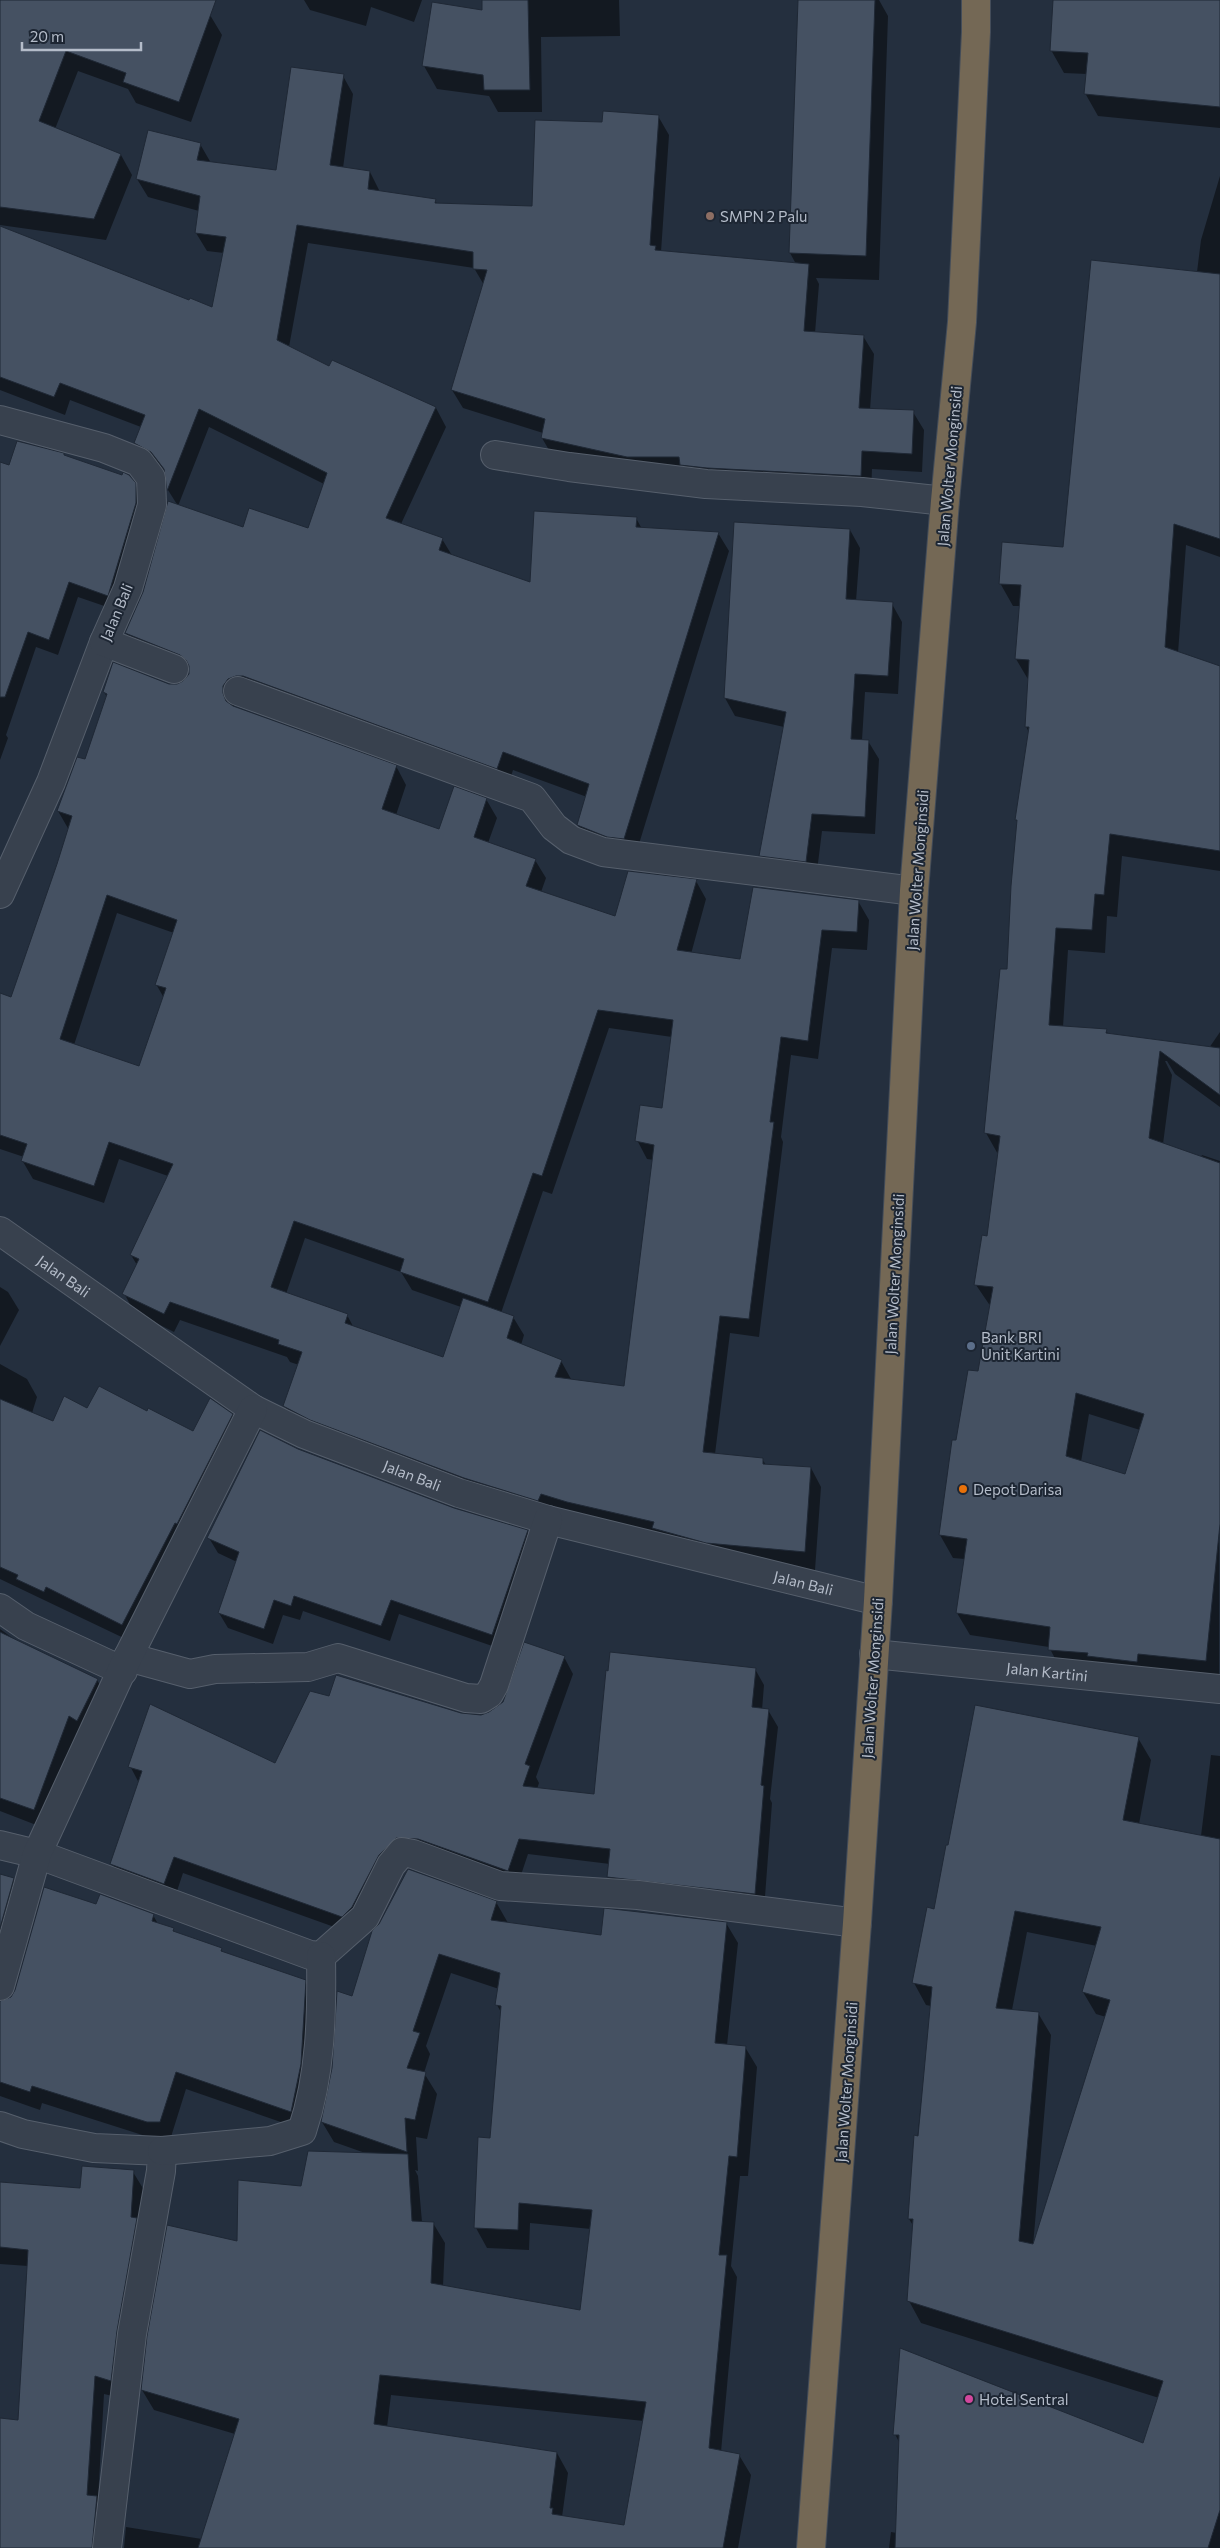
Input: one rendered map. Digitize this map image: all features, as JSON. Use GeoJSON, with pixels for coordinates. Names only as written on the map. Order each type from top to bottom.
{"type":"FeatureCollection","features":[{"type":"Feature","properties":{"kind":"highway","name":"Jalan Wolter Monginsidi"},"geometry":{"type":"LineString","coordinates":[[811,2548],[857,1923],[878,1601],[914,890],[945,501],[962,322],[976,0]]}},
{"type":"Feature","properties":{"kind":"street","name":"Jalan Bali"},"geometry":{"type":"LineString","coordinates":[[0,420],[104,448],[139,462],[151,478],[152,505],[128,588],[104,642],[51,782],[0,894]]}},
{"type":"Feature","properties":{"kind":"street"},"geometry":{"type":"LineString","coordinates":[[495,455],[569,467],[713,484],[862,492],[945,501]]}},
{"type":"Feature","properties":{"kind":"street"},"geometry":{"type":"LineString","coordinates":[[104,642],[174,669]]}},
{"type":"Feature","properties":{"kind":"street"},"geometry":{"type":"LineString","coordinates":[[238,691],[532,798],[554,828],[571,840],[604,852],[914,890]]}},
{"type":"Feature","properties":{"kind":"street","name":"Jalan Bali"},"geometry":{"type":"LineString","coordinates":[[0,1231],[253,1409],[304,1434],[459,1493],[548,1520],[878,1601]]}},
{"type":"Feature","properties":{"kind":"street"},"geometry":{"type":"LineString","coordinates":[[0,1986],[37,1854],[125,1664],[253,1409]]}},
{"type":"Feature","properties":{"kind":"street"},"geometry":{"type":"LineString","coordinates":[[0,1608],[26,1626],[125,1664],[190,1674],[215,1669],[308,1667],[328,1659],[338,1658],[458,1695],[481,1699],[489,1694],[494,1685],[548,1520]]}},
{"type":"Feature","properties":{"kind":"street","name":"Jalan Kartini"},"geometry":{"type":"LineString","coordinates":[[874,1654],[1220,1689]]}},
{"type":"Feature","properties":{"kind":"street"},"geometry":{"type":"LineString","coordinates":[[0,1845],[37,1854],[301,1952],[321,1956]]}},
{"type":"Feature","properties":{"kind":"street"},"geometry":{"type":"LineString","coordinates":[[0,2126],[24,2134],[94,2148],[162,2151],[270,2141],[302,2131],[315,2069],[322,2018],[321,1956],[365,1916],[391,1865],[402,1852],[413,1854],[500,1886],[638,1895],[857,1923]]}},
{"type":"Feature","properties":{"kind":"street"},"geometry":{"type":"LineString","coordinates":[[108,2548],[132,2334],[161,2171],[162,2151]]}},
{"type":"Feature","properties":{"kind":"building"},"geometry":{"type":"Polygon","coordinates":[[[0,0],[216,0],[179,102],[123,82],[126,73],[66,51],[39,121],[121,154],[94,219],[0,207],[0,0]]]}},
{"type":"Feature","properties":{"kind":"building"},"geometry":{"type":"Polygon","coordinates":[[[482,0],[528,0],[530,90],[484,90],[483,75],[422,66],[432,2],[482,10],[482,0]]]}},
{"type":"Feature","properties":{"kind":"building"},"geometry":{"type":"Polygon","coordinates":[[[798,0],[875,0],[866,256],[789,253],[798,0]]]}},
{"type":"Feature","properties":{"kind":"building"},"geometry":{"type":"Polygon","coordinates":[[[1053,0],[1220,0],[1220,107],[1084,94],[1088,53],[1050,51],[1053,0]]]}},
{"type":"Feature","properties":{"kind":"building"},"geometry":{"type":"Polygon","coordinates":[[[291,67],[344,74],[330,165],[370,171],[368,189],[436,199],[435,203],[532,206],[535,120],[602,122],[603,111],[659,115],[650,245],[656,246],[655,250],[809,264],[804,331],[864,335],[859,408],[914,410],[912,454],[862,451],[861,476],[680,465],[679,457],[627,457],[541,438],[545,419],[451,390],[487,270],[473,269],[473,252],[297,225],[277,340],[329,366],[332,360],[436,407],[386,518],[443,538],[439,550],[530,582],[534,511],[637,517],[636,527],[719,532],[624,839],[607,837],[577,825],[589,784],[503,752],[497,769],[243,676],[228,679],[223,686],[226,701],[233,706],[397,765],[382,809],[439,829],[454,786],[487,798],[474,837],[536,859],[526,886],[615,916],[628,871],[697,879],[677,950],[740,959],[753,887],[859,900],[857,932],[822,930],[808,1041],[781,1037],[770,1122],[774,1122],[749,1319],[720,1316],[703,1452],[763,1458],[763,1464],[811,1467],[805,1552],[706,1543],[652,1528],[654,1522],[567,1502],[541,1494],[538,1501],[464,1478],[310,1420],[283,1406],[302,1352],[278,1344],[279,1340],[170,1302],[164,1314],[122,1294],[139,1259],[130,1255],[173,1164],[109,1142],[94,1186],[21,1161],[27,1144],[0,1135],[0,993],[11,997],[57,864],[72,816],[57,811],[77,757],[85,759],[107,694],[103,692],[113,662],[169,684],[177,684],[183,681],[189,674],[189,666],[180,655],[125,633],[143,592],[168,501],[243,527],[249,508],[308,528],[327,473],[199,409],[167,491],[164,469],[151,452],[134,443],[145,415],[60,383],[54,397],[0,377],[0,226],[189,300],[190,298],[212,307],[226,237],[195,233],[200,196],[136,179],[148,130],[201,143],[197,160],[276,170],[291,67]],[[107,895],[60,1039],[139,1066],[166,988],[155,985],[177,920],[107,895]],[[598,1010],[542,1176],[533,1173],[488,1302],[400,1272],[404,1259],[294,1221],[271,1287],[348,1314],[345,1323],[443,1357],[463,1298],[514,1316],[507,1338],[562,1360],[555,1377],[624,1386],[654,1145],[635,1141],[640,1105],[662,1108],[673,1020],[598,1010]]]}},
{"type":"Feature","properties":{"kind":"building"},"geometry":{"type":"Polygon","coordinates":[[[1091,260],[1220,274],[1220,539],[1174,524],[1165,647],[1220,666],[1220,851],[1110,834],[1104,895],[1095,894],[1092,930],[1056,928],[1049,1025],[1107,1029],[1106,1033],[1220,1048],[1220,1095],[1160,1051],[1149,1138],[1220,1163],[1220,1524],[1206,1661],[1138,1654],[1137,1662],[1087,1656],[1088,1653],[1048,1650],[1050,1627],[956,1613],[967,1539],[939,1535],[952,1440],[956,1440],[968,1370],[978,1371],[993,1287],[974,1285],[982,1235],[987,1236],[1000,1136],[984,1133],[1000,969],[1007,969],[1011,886],[1017,820],[1015,820],[1029,727],[1025,727],[1029,660],[1015,659],[1021,585],[999,584],[1002,542],[1063,547],[1091,260]],[[1076,1393],[1066,1456],[1125,1474],[1144,1414],[1076,1393]]]}},
{"type":"Feature","properties":{"kind":"building"},"geometry":{"type":"Polygon","coordinates":[[[17,441],[64,453],[64,455],[122,475],[123,472],[129,475],[136,483],[136,503],[108,596],[69,582],[49,640],[28,632],[5,697],[0,697],[0,462],[9,465],[17,441]]]}},
{"type":"Feature","properties":{"kind":"building"},"geometry":{"type":"Polygon","coordinates":[[[734,522],[850,529],[846,599],[893,602],[888,676],[855,674],[851,739],[869,740],[865,817],[812,814],[806,862],[759,856],[786,712],[724,698],[734,522]]]}},
{"type":"Feature","properties":{"kind":"building"},"geometry":{"type":"Polygon","coordinates":[[[99,1386],[147,1411],[148,1408],[193,1431],[210,1398],[233,1414],[177,1524],[175,1523],[122,1625],[46,1587],[44,1592],[16,1579],[18,1575],[0,1567],[0,1399],[53,1421],[64,1396],[87,1408],[99,1386]]]}},
{"type":"Feature","properties":{"kind":"building"},"geometry":{"type":"Polygon","coordinates":[[[260,1430],[298,1449],[454,1508],[528,1530],[492,1635],[391,1600],[381,1626],[294,1596],[291,1606],[274,1600],[264,1629],[218,1613],[239,1552],[207,1538],[260,1430]]]}},
{"type":"Feature","properties":{"kind":"building"},"geometry":{"type":"Polygon","coordinates":[[[0,1632],[98,1679],[77,1721],[69,1716],[34,1810],[0,1798],[0,1632]]]}},
{"type":"Feature","properties":{"kind":"building"},"geometry":{"type":"Polygon","coordinates":[[[524,1642],[565,1656],[525,1764],[530,1766],[523,1786],[594,1794],[606,1670],[608,1671],[610,1652],[756,1668],[752,1707],[769,1709],[761,1785],[764,1786],[755,1894],[607,1877],[610,1849],[519,1839],[508,1871],[418,1839],[396,1838],[379,1855],[352,1907],[342,1917],[174,1857],[164,1884],[110,1864],[142,1771],[128,1767],[150,1704],[275,1763],[310,1691],[329,1696],[336,1675],[461,1713],[481,1715],[503,1702],[524,1642]]]}},
{"type":"Feature","properties":{"kind":"building"},"geometry":{"type":"Polygon","coordinates":[[[975,1705],[1139,1737],[1123,1820],[1220,1839],[1220,2510],[1208,2548],[895,2548],[899,2435],[893,2435],[900,2348],[1143,2443],[1163,2381],[907,2301],[913,2219],[908,2219],[914,2135],[918,2136],[932,1987],[912,1983],[927,1907],[934,1909],[946,1845],[948,1845],[975,1705]],[[1015,1911],[996,2008],[1039,2012],[1019,2241],[1033,2244],[1110,2000],[1082,1992],[1101,1927],[1015,1911]]]}},
{"type":"Feature","properties":{"kind":"building"},"geometry":{"type":"Polygon","coordinates":[[[408,1869],[497,1901],[491,1920],[601,1935],[604,1908],[727,1922],[715,2043],[746,2046],[737,2157],[729,2156],[719,2255],[727,2255],[709,2448],[740,2454],[723,2548],[198,2548],[239,2419],[141,2390],[147,2336],[167,2225],[237,2241],[238,2180],[301,2186],[308,2151],[408,2154],[412,2221],[434,2222],[431,2283],[580,2310],[592,2210],[519,2203],[518,2230],[474,2228],[478,2137],[490,2138],[501,2006],[495,2005],[500,1973],[439,1954],[413,2031],[420,2033],[407,2068],[426,2072],[415,2120],[405,2118],[407,2152],[321,2122],[332,2068],[337,1991],[352,1996],[372,1931],[379,1924],[408,1869]],[[380,2375],[374,2424],[557,2452],[550,2508],[553,2508],[552,2514],[624,2525],[646,2402],[380,2375]]]}},
{"type":"Feature","properties":{"kind":"building"},"geometry":{"type":"Polygon","coordinates":[[[0,1874],[14,1878],[0,1928],[0,1874]]]}},
{"type":"Feature","properties":{"kind":"building"},"geometry":{"type":"Polygon","coordinates":[[[44,1887],[96,1904],[100,1894],[154,1914],[152,1921],[174,1928],[173,1931],[222,1948],[221,1951],[306,1980],[301,2064],[291,2112],[176,2072],[160,2122],[147,2122],[32,2086],[30,2092],[0,2082],[0,2001],[11,1997],[15,1990],[44,1887]]]}},
{"type":"Feature","properties":{"kind":"building"},"geometry":{"type":"Polygon","coordinates":[[[82,2166],[134,2170],[131,2217],[137,2218],[117,2331],[111,2381],[95,2376],[87,2495],[97,2496],[92,2548],[0,2548],[0,2418],[18,2420],[28,2250],[0,2247],[0,2182],[80,2188],[82,2166]]]}},
{"type":"Feature","properties":{"kind":"place","name":"SMPN 2 Palu"},"geometry":{"type":"Point","coordinates":[710,216]}},
{"type":"Feature","properties":{"kind":"place","name":"Bank BRI Unit Kartini"},"geometry":{"type":"Point","coordinates":[971,1346]}},
{"type":"Feature","properties":{"kind":"place","name":"Depot Darisa"},"geometry":{"type":"Point","coordinates":[963,1489]}},
{"type":"Feature","properties":{"kind":"place","name":"Hotel Sentral"},"geometry":{"type":"Point","coordinates":[969,2399]}}]}
